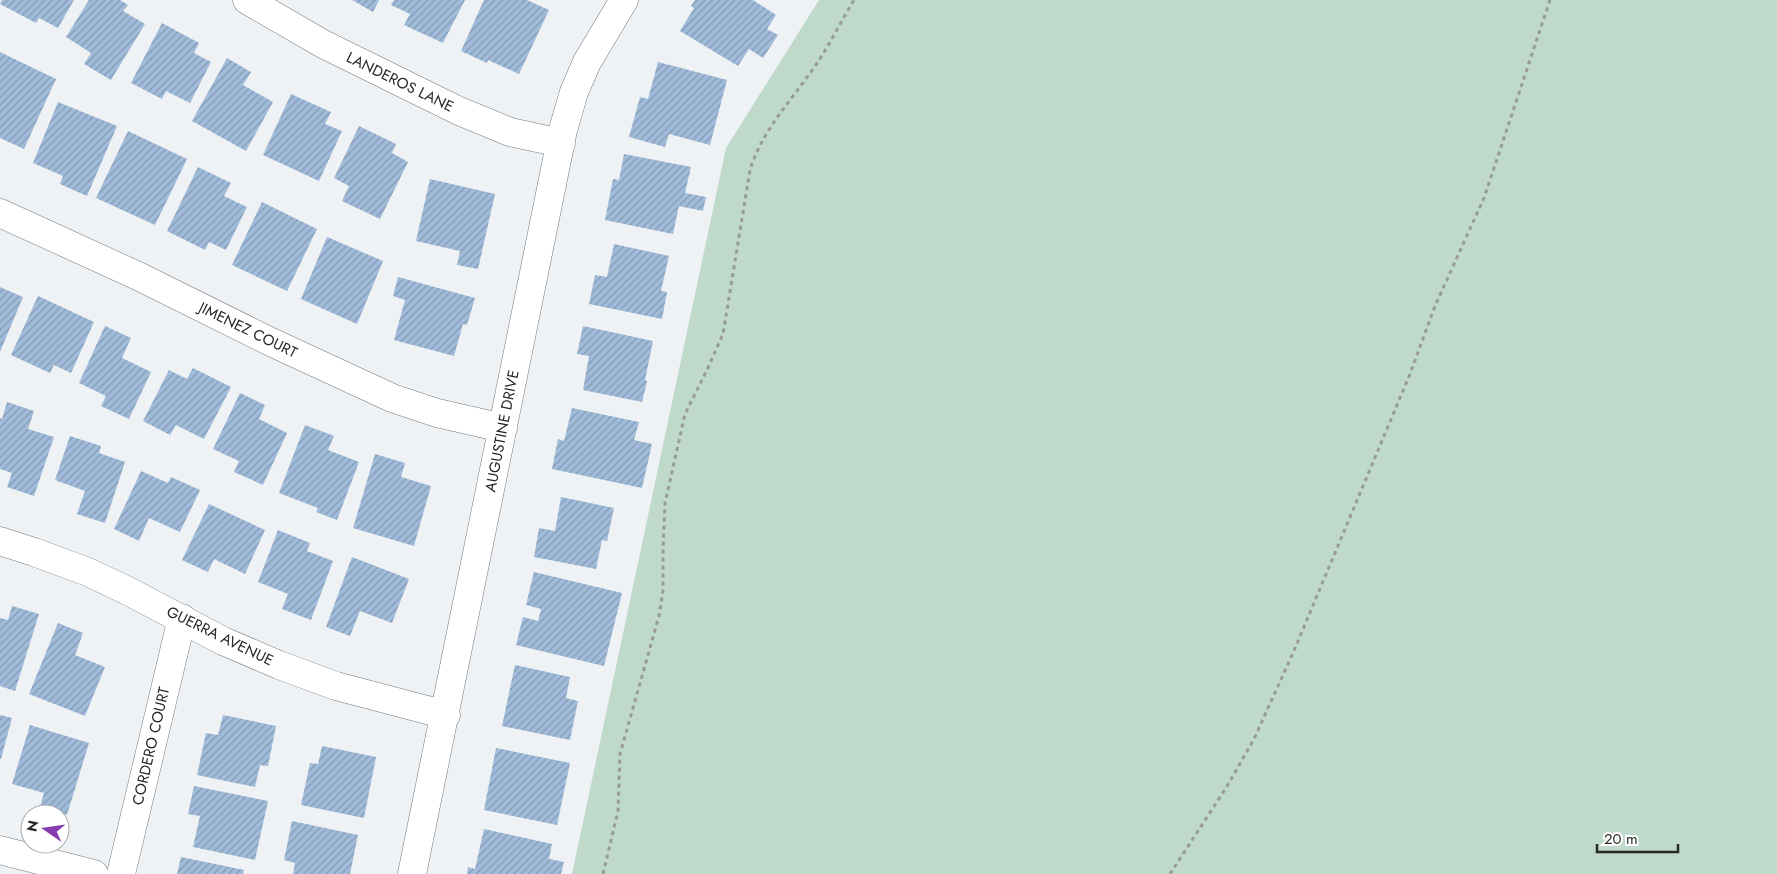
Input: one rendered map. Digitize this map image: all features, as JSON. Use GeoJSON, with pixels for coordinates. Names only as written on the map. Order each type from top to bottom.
{"type":"FeatureCollection","features":[{"type":"Feature","properties":{"kind":"street","name":"LANDEROS LANE"},"geometry":{"type":"LineString","coordinates":[[247,0],[323,44],[458,111],[510,132],[561,143]]}},
{"type":"Feature","properties":{"kind":"street","name":"AUGUSTINE DRIVE"},"geometry":{"type":"LineString","coordinates":[[412,874],[561,143],[574,92],[586,62],[624,0]]}},
{"type":"Feature","properties":{"kind":"street","name":"JIMENEZ COURT"},"geometry":{"type":"LineString","coordinates":[[0,213],[138,276],[271,342],[392,398],[437,413],[503,428]]}},
{"type":"Feature","properties":{"kind":"street","name":"GUERRA AVENUE"},"geometry":{"type":"LineString","coordinates":[[0,541],[88,572],[231,644],[279,665],[336,686],[446,714]]}},
{"type":"Feature","properties":{"kind":"street","name":"CORDERO COURT"},"geometry":{"type":"LineString","coordinates":[[121,874],[182,618]]}},
{"type":"Feature","properties":{"kind":"street"},"geometry":{"type":"LineString","coordinates":[[0,850],[94,874]]}},
{"type":"Feature","properties":{"kind":"path"},"geometry":{"type":"LineString","coordinates":[[603,874],[618,811],[620,754],[659,616],[664,591],[662,549],[665,503],[685,414],[723,334],[750,170],[755,152],[774,122],[814,68],[854,0]]}},
{"type":"Feature","properties":{"kind":"path"},"geometry":{"type":"LineString","coordinates":[[1170,874],[1226,788],[1254,739],[1296,644],[1410,374],[1435,306],[1484,198],[1550,0]]}},
{"type":"Feature","properties":{"kind":"green space"},"geometry":{"type":"Polygon","coordinates":[[[819,0],[1777,0],[1777,874],[572,874],[726,148],[819,0]]]}},
{"type":"Feature","properties":{"kind":"building"},"geometry":{"type":"Polygon","coordinates":[[[2,0],[74,0],[58,28],[39,18],[36,23],[0,4],[2,0]]]}},
{"type":"Feature","properties":{"kind":"building"},"geometry":{"type":"Polygon","coordinates":[[[89,0],[120,0],[128,5],[123,11],[145,24],[111,80],[84,64],[91,53],[66,37],[89,0]]]}},
{"type":"Feature","properties":{"kind":"building"},"geometry":{"type":"Polygon","coordinates":[[[352,0],[379,0],[373,12],[352,0]]]}},
{"type":"Feature","properties":{"kind":"building"},"geometry":{"type":"Polygon","coordinates":[[[394,0],[465,0],[443,43],[404,25],[410,14],[391,5],[394,0]]]}},
{"type":"Feature","properties":{"kind":"building"},"geometry":{"type":"Polygon","coordinates":[[[484,0],[527,0],[549,10],[519,74],[488,60],[487,63],[461,51],[484,0]]]}},
{"type":"Feature","properties":{"kind":"building"},"geometry":{"type":"Polygon","coordinates":[[[695,0],[753,0],[776,15],[767,29],[778,35],[763,58],[749,49],[738,66],[680,31],[694,8],[691,6],[695,0]]]}},
{"type":"Feature","properties":{"kind":"building"},"geometry":{"type":"Polygon","coordinates":[[[162,23],[199,43],[194,53],[211,62],[190,103],[166,91],[162,99],[131,83],[162,23]]]}},
{"type":"Feature","properties":{"kind":"building"},"geometry":{"type":"Polygon","coordinates":[[[0,52],[56,79],[24,149],[0,138],[0,52]]]}},
{"type":"Feature","properties":{"kind":"building"},"geometry":{"type":"Polygon","coordinates":[[[227,58],[251,72],[243,85],[273,102],[246,151],[192,121],[227,58]]]}},
{"type":"Feature","properties":{"kind":"building"},"geometry":{"type":"Polygon","coordinates":[[[658,62],[727,80],[710,145],[669,134],[665,147],[629,137],[640,97],[648,99],[658,62]]]}},
{"type":"Feature","properties":{"kind":"building"},"geometry":{"type":"Polygon","coordinates":[[[291,94],[331,112],[325,124],[342,131],[319,181],[263,155],[291,94]]]}},
{"type":"Feature","properties":{"kind":"building"},"geometry":{"type":"Polygon","coordinates":[[[58,102],[117,126],[87,196],[60,184],[63,176],[33,163],[58,102]]]}},
{"type":"Feature","properties":{"kind":"building"},"geometry":{"type":"Polygon","coordinates":[[[359,126],[396,144],[392,153],[408,162],[380,219],[342,201],[349,186],[334,178],[359,126]]]}},
{"type":"Feature","properties":{"kind":"building"},"geometry":{"type":"Polygon","coordinates":[[[128,131],[187,159],[155,225],[96,198],[128,131]]]}},
{"type":"Feature","properties":{"kind":"building"},"geometry":{"type":"Polygon","coordinates":[[[624,154],[691,167],[685,193],[706,197],[703,211],[679,206],[673,234],[605,220],[613,179],[619,180],[624,154]]]}},
{"type":"Feature","properties":{"kind":"building"},"geometry":{"type":"Polygon","coordinates":[[[198,167],[231,183],[224,196],[247,207],[226,250],[209,242],[205,250],[167,231],[198,167]]]}},
{"type":"Feature","properties":{"kind":"building"},"geometry":{"type":"Polygon","coordinates":[[[430,179],[495,194],[478,269],[457,265],[460,251],[416,241],[430,179]]]}},
{"type":"Feature","properties":{"kind":"building"},"geometry":{"type":"Polygon","coordinates":[[[262,202],[317,229],[287,291],[232,265],[262,202]]]}},
{"type":"Feature","properties":{"kind":"building"},"geometry":{"type":"Polygon","coordinates":[[[327,237],[383,261],[357,324],[301,299],[327,237]]]}},
{"type":"Feature","properties":{"kind":"building"},"geometry":{"type":"Polygon","coordinates":[[[614,244],[669,256],[661,291],[667,292],[662,319],[589,304],[595,275],[607,277],[614,244]]]}},
{"type":"Feature","properties":{"kind":"building"},"geometry":{"type":"Polygon","coordinates":[[[398,277],[475,298],[467,325],[463,324],[454,356],[394,340],[405,300],[393,296],[398,277]]]}},
{"type":"Feature","properties":{"kind":"building"},"geometry":{"type":"Polygon","coordinates":[[[0,287],[23,297],[0,352],[0,287]]]}},
{"type":"Feature","properties":{"kind":"building"},"geometry":{"type":"Polygon","coordinates":[[[38,296],[94,322],[71,373],[54,365],[50,373],[11,355],[38,296]]]}},
{"type":"Feature","properties":{"kind":"building"},"geometry":{"type":"Polygon","coordinates":[[[105,326],[131,338],[122,358],[151,372],[129,419],[101,406],[106,396],[79,383],[105,326]]]}},
{"type":"Feature","properties":{"kind":"building"},"geometry":{"type":"Polygon","coordinates":[[[583,326],[653,341],[642,402],[583,390],[589,356],[577,354],[583,326]]]}},
{"type":"Feature","properties":{"kind":"building"},"geometry":{"type":"Polygon","coordinates":[[[193,368],[231,387],[204,439],[176,425],[170,435],[143,421],[169,370],[187,379],[193,368]]]}},
{"type":"Feature","properties":{"kind":"building"},"geometry":{"type":"Polygon","coordinates":[[[240,393],[265,405],[259,419],[287,433],[263,485],[234,472],[239,461],[213,449],[240,393]]]}},
{"type":"Feature","properties":{"kind":"building"},"geometry":{"type":"Polygon","coordinates":[[[7,402],[34,411],[28,429],[54,437],[34,496],[7,487],[12,473],[0,469],[0,418],[2,419],[7,402]]]}},
{"type":"Feature","properties":{"kind":"building"},"geometry":{"type":"Polygon","coordinates":[[[572,408],[639,422],[634,440],[652,444],[642,488],[552,469],[558,439],[564,441],[572,408]]]}},
{"type":"Feature","properties":{"kind":"building"},"geometry":{"type":"Polygon","coordinates":[[[305,425],[334,436],[328,450],[359,462],[337,520],[316,512],[318,508],[279,493],[305,425]]]}},
{"type":"Feature","properties":{"kind":"building"},"geometry":{"type":"Polygon","coordinates":[[[70,436],[101,446],[99,453],[125,462],[105,523],[77,514],[85,491],[55,480],[70,436]]]}},
{"type":"Feature","properties":{"kind":"building"},"geometry":{"type":"Polygon","coordinates":[[[375,454],[405,463],[401,477],[431,486],[414,546],[353,528],[375,454]]]}},
{"type":"Feature","properties":{"kind":"building"},"geometry":{"type":"Polygon","coordinates":[[[141,471],[168,483],[171,477],[200,490],[180,532],[149,518],[139,541],[114,529],[141,471]]]}},
{"type":"Feature","properties":{"kind":"building"},"geometry":{"type":"Polygon","coordinates":[[[561,497],[614,508],[607,541],[602,540],[596,569],[534,557],[539,528],[555,531],[561,497]]]}},
{"type":"Feature","properties":{"kind":"building"},"geometry":{"type":"Polygon","coordinates":[[[209,504],[265,530],[245,574],[214,559],[208,572],[182,560],[209,504]]]}},
{"type":"Feature","properties":{"kind":"building"},"geometry":{"type":"Polygon","coordinates":[[[278,530],[310,543],[307,551],[333,561],[311,620],[282,609],[288,594],[258,582],[278,530]]]}},
{"type":"Feature","properties":{"kind":"building"},"geometry":{"type":"Polygon","coordinates":[[[352,557],[409,579],[392,623],[360,611],[350,636],[326,627],[352,557]]]}},
{"type":"Feature","properties":{"kind":"building"},"geometry":{"type":"Polygon","coordinates":[[[534,572],[622,593],[604,666],[516,645],[523,617],[538,621],[541,609],[526,605],[534,572]]]}},
{"type":"Feature","properties":{"kind":"building"},"geometry":{"type":"Polygon","coordinates":[[[12,606],[39,614],[15,691],[0,686],[0,618],[8,620],[12,606]]]}},
{"type":"Feature","properties":{"kind":"building"},"geometry":{"type":"Polygon","coordinates":[[[58,623],[83,633],[75,655],[105,667],[85,716],[29,694],[58,623]]]}},
{"type":"Feature","properties":{"kind":"building"},"geometry":{"type":"Polygon","coordinates":[[[515,665],[570,677],[566,698],[578,701],[570,740],[502,726],[515,665]]]}},
{"type":"Feature","properties":{"kind":"building"},"geometry":{"type":"Polygon","coordinates":[[[0,715],[12,718],[1,759],[0,759],[0,715]]]}},
{"type":"Feature","properties":{"kind":"building"},"geometry":{"type":"Polygon","coordinates":[[[223,715],[276,726],[268,766],[260,765],[255,787],[197,775],[206,733],[218,735],[223,715]]]}},
{"type":"Feature","properties":{"kind":"building"},"geometry":{"type":"Polygon","coordinates":[[[30,725],[89,743],[70,805],[41,804],[44,793],[12,784],[30,725]]]}},
{"type":"Feature","properties":{"kind":"building"},"geometry":{"type":"Polygon","coordinates":[[[322,746],[376,757],[364,818],[301,805],[310,763],[318,764],[322,746]]]}},
{"type":"Feature","properties":{"kind":"building"},"geometry":{"type":"Polygon","coordinates":[[[496,748],[570,763],[557,825],[484,810],[496,748]]]}},
{"type":"Feature","properties":{"kind":"building"},"geometry":{"type":"Polygon","coordinates":[[[194,786],[268,801],[255,860],[193,847],[200,816],[188,814],[194,786]]]}},
{"type":"Feature","properties":{"kind":"building"},"geometry":{"type":"Polygon","coordinates":[[[292,821],[358,835],[350,874],[293,874],[295,863],[284,860],[292,821]]]}},
{"type":"Feature","properties":{"kind":"building"},"geometry":{"type":"Polygon","coordinates":[[[484,829],[552,844],[549,859],[564,862],[561,874],[467,874],[468,867],[475,869],[484,829]]]}},
{"type":"Feature","properties":{"kind":"building"},"geometry":{"type":"Polygon","coordinates":[[[181,857],[244,870],[243,874],[177,874],[181,857]]]}}]}
